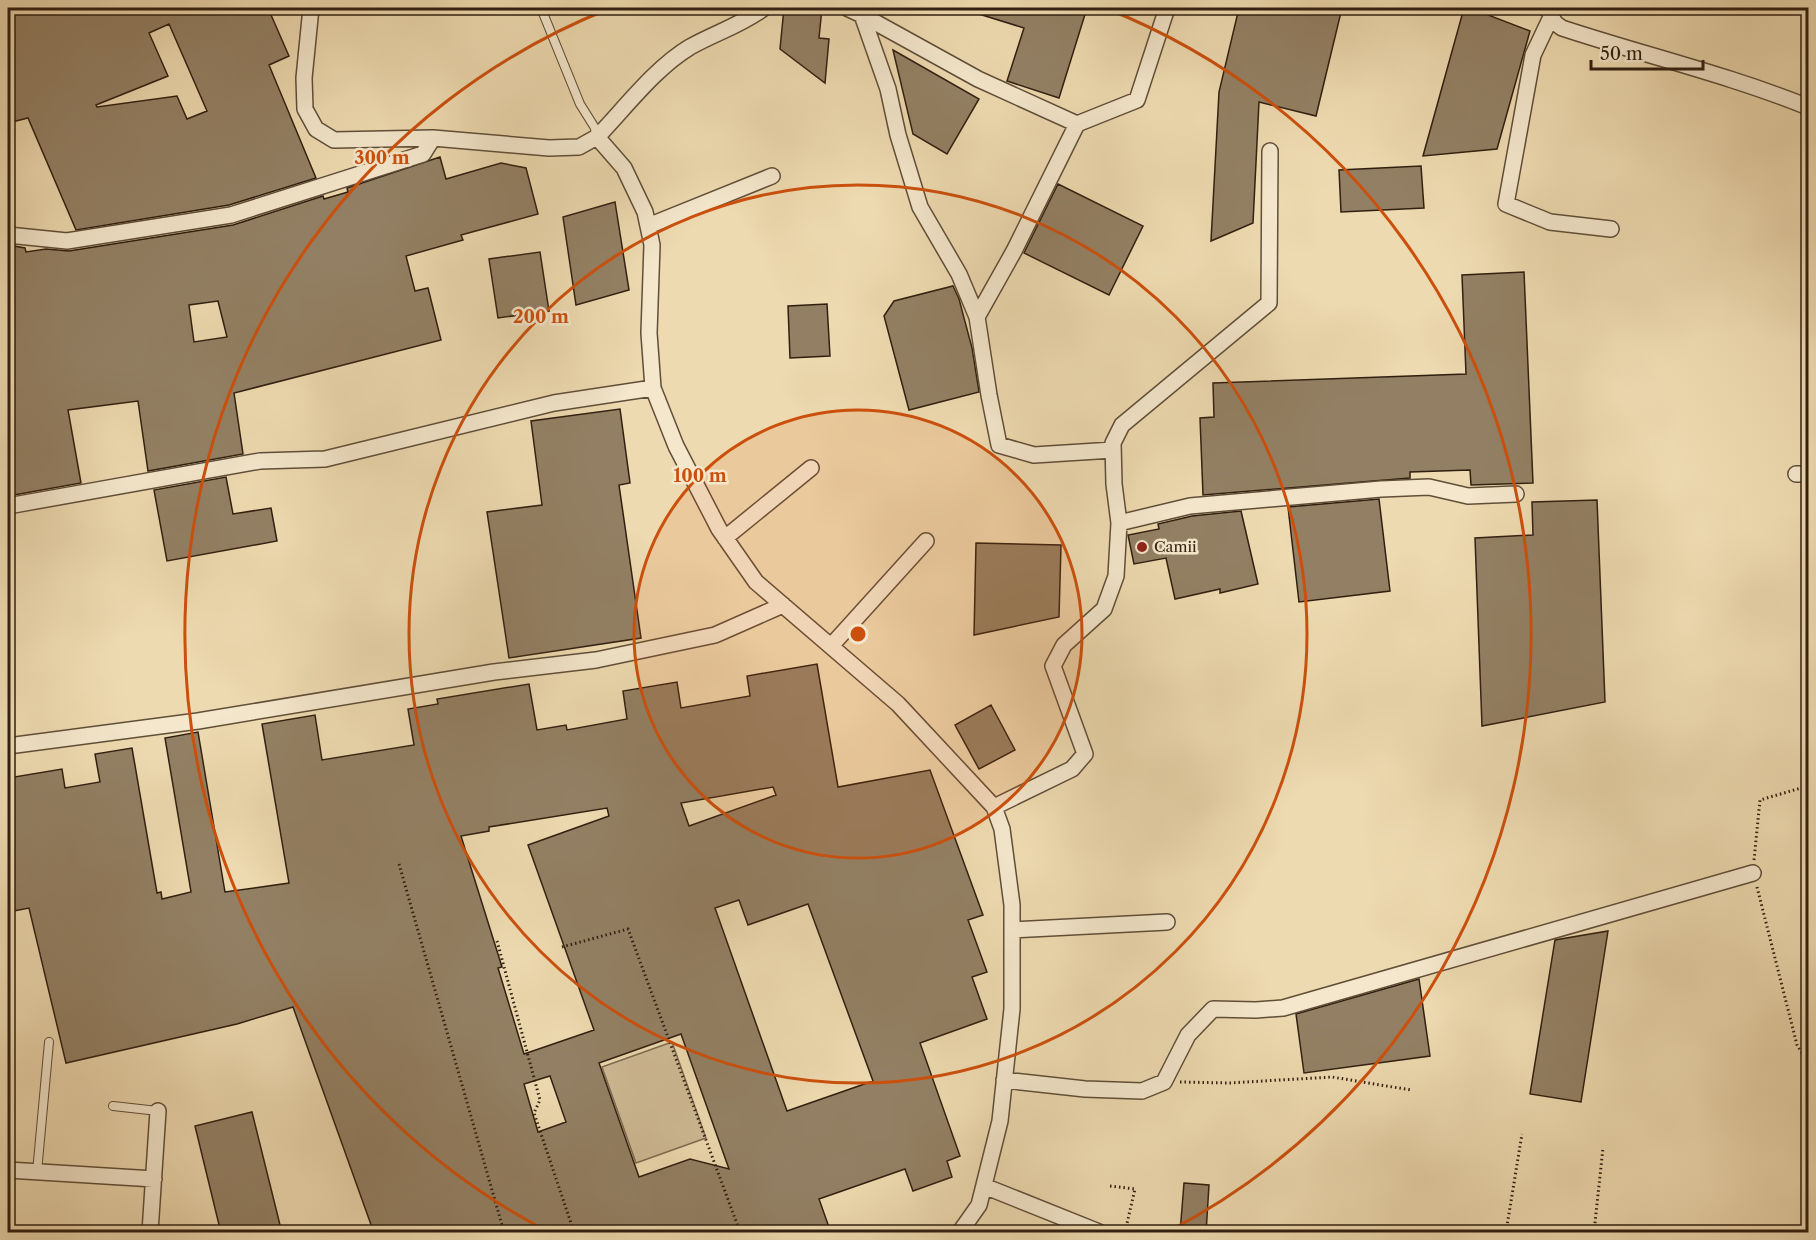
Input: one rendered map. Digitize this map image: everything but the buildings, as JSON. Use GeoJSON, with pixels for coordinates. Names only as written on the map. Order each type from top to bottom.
{"type":"FeatureCollection","features":[{"type":"Feature","properties":{"kind":"street"},"geometry":{"type":"LineString","coordinates":[[311,8],[304,78],[306,109],[316,129],[334,140],[433,138],[559,148],[579,147],[597,137],[663,68],[690,47],[740,23],[764,8]]}},
{"type":"Feature","properties":{"kind":"street"},"geometry":{"type":"LineString","coordinates":[[847,8],[978,79],[1077,124]]}},
{"type":"Feature","properties":{"kind":"street"},"geometry":{"type":"LineString","coordinates":[[977,317],[1014,251],[1077,124],[1137,100],[1167,8]]}},
{"type":"Feature","properties":{"kind":"street"},"geometry":{"type":"LineString","coordinates":[[1549,12],[1562,28],[1628,50],[1740,82],[1809,107]]}},
{"type":"Feature","properties":{"kind":"street"},"geometry":{"type":"LineString","coordinates":[[1549,12],[1533,55],[1506,204],[1550,222],[1611,229]]}},
{"type":"Feature","properties":{"kind":"street"},"geometry":{"type":"LineString","coordinates":[[862,15],[888,89],[898,135],[920,207],[959,274],[977,317],[999,445],[1034,455],[1113,450]]}},
{"type":"Feature","properties":{"kind":"street"},"geometry":{"type":"LineString","coordinates":[[597,137],[624,168],[645,212],[652,245],[649,333],[653,388],[676,446],[725,538],[756,582],[898,704],[993,807],[1002,830],[1012,905],[1012,1010],[1000,1120],[979,1205],[960,1233]]}},
{"type":"Feature","properties":{"kind":"street"},"geometry":{"type":"LineString","coordinates":[[8,235],[67,241],[231,215],[423,154],[433,138]]}},
{"type":"Feature","properties":{"kind":"street"},"geometry":{"type":"LineString","coordinates":[[993,807],[1072,769],[1085,754],[1053,666],[1064,645],[1104,609],[1116,576],[1119,523],[1114,484],[1113,443],[1122,425],[1269,303],[1270,151]]}},
{"type":"Feature","properties":{"kind":"street"},"geometry":{"type":"LineString","coordinates":[[648,226],[772,176]]}},
{"type":"Feature","properties":{"kind":"street"},"geometry":{"type":"LineString","coordinates":[[8,506],[260,461],[325,459],[554,403],[653,388]]}},
{"type":"Feature","properties":{"kind":"street"},"geometry":{"type":"LineString","coordinates":[[725,538],[811,468]]}},
{"type":"Feature","properties":{"kind":"street"},"geometry":{"type":"LineString","coordinates":[[1119,523],[1190,506],[1382,489],[1429,487],[1468,496],[1516,494]]}},
{"type":"Feature","properties":{"kind":"street"},"geometry":{"type":"LineString","coordinates":[[831,646],[926,541]]}},
{"type":"Feature","properties":{"kind":"street"},"geometry":{"type":"LineString","coordinates":[[8,746],[198,721],[494,672],[596,660],[715,635],[783,605]]}},
{"type":"Feature","properties":{"kind":"street"},"geometry":{"type":"LineString","coordinates":[[1004,1080],[1084,1089],[1142,1091],[1164,1082],[1188,1035],[1213,1009],[1283,1008],[1753,873]]}},
{"type":"Feature","properties":{"kind":"street"},"geometry":{"type":"LineString","coordinates":[[1012,930],[1167,922]]}},
{"type":"Feature","properties":{"kind":"street"},"geometry":{"type":"LineString","coordinates":[[150,1233],[158,1111]]}},
{"type":"Feature","properties":{"kind":"street"},"geometry":{"type":"LineString","coordinates":[[8,1170],[154,1179]]}},
{"type":"Feature","properties":{"kind":"street"},"geometry":{"type":"LineString","coordinates":[[984,1186],[1099,1233]]}},
{"type":"Feature","properties":{"kind":"lane"},"geometry":{"type":"LineString","coordinates":[[541,8],[580,104],[595,128],[597,137]]}},
{"type":"Feature","properties":{"kind":"lane"},"geometry":{"type":"LineString","coordinates":[[37,1172],[49,1042]]}},
{"type":"Feature","properties":{"kind":"lane"},"geometry":{"type":"LineString","coordinates":[[113,1106],[158,1111]]}},
{"type":"Feature","properties":{"kind":"path"},"geometry":{"type":"LineString","coordinates":[[1809,786],[1760,800],[1753,873],[1797,1045],[1809,1063]]}},
{"type":"Feature","properties":{"kind":"path"},"geometry":{"type":"LineString","coordinates":[[399,864],[504,1233]]}},
{"type":"Feature","properties":{"kind":"path"},"geometry":{"type":"LineString","coordinates":[[562,948],[628,929],[740,1233]]}},
{"type":"Feature","properties":{"kind":"path"},"geometry":{"type":"LineString","coordinates":[[497,940],[540,1100],[534,1113],[574,1233]]}},
{"type":"Feature","properties":{"kind":"path"},"geometry":{"type":"LineString","coordinates":[[1164,1082],[1229,1083],[1332,1077],[1411,1090]]}},
{"type":"Feature","properties":{"kind":"path"},"geometry":{"type":"LineString","coordinates":[[1506,1233],[1522,1134]]}},
{"type":"Feature","properties":{"kind":"path"},"geometry":{"type":"LineString","coordinates":[[1594,1233],[1603,1148]]}},
{"type":"Feature","properties":{"kind":"path"},"geometry":{"type":"LineString","coordinates":[[1110,1186],[1135,1189],[1125,1233]]}},
{"type":"Feature","properties":{"kind":"shaded area"},"geometry":{"type":"Polygon","coordinates":[[[672,1042],[706,1138],[636,1163],[602,1067],[672,1042]]]}},
{"type":"Feature","properties":{"kind":"place","name":"Camii"},"geometry":{"type":"Point","coordinates":[1142,547]}}]}
